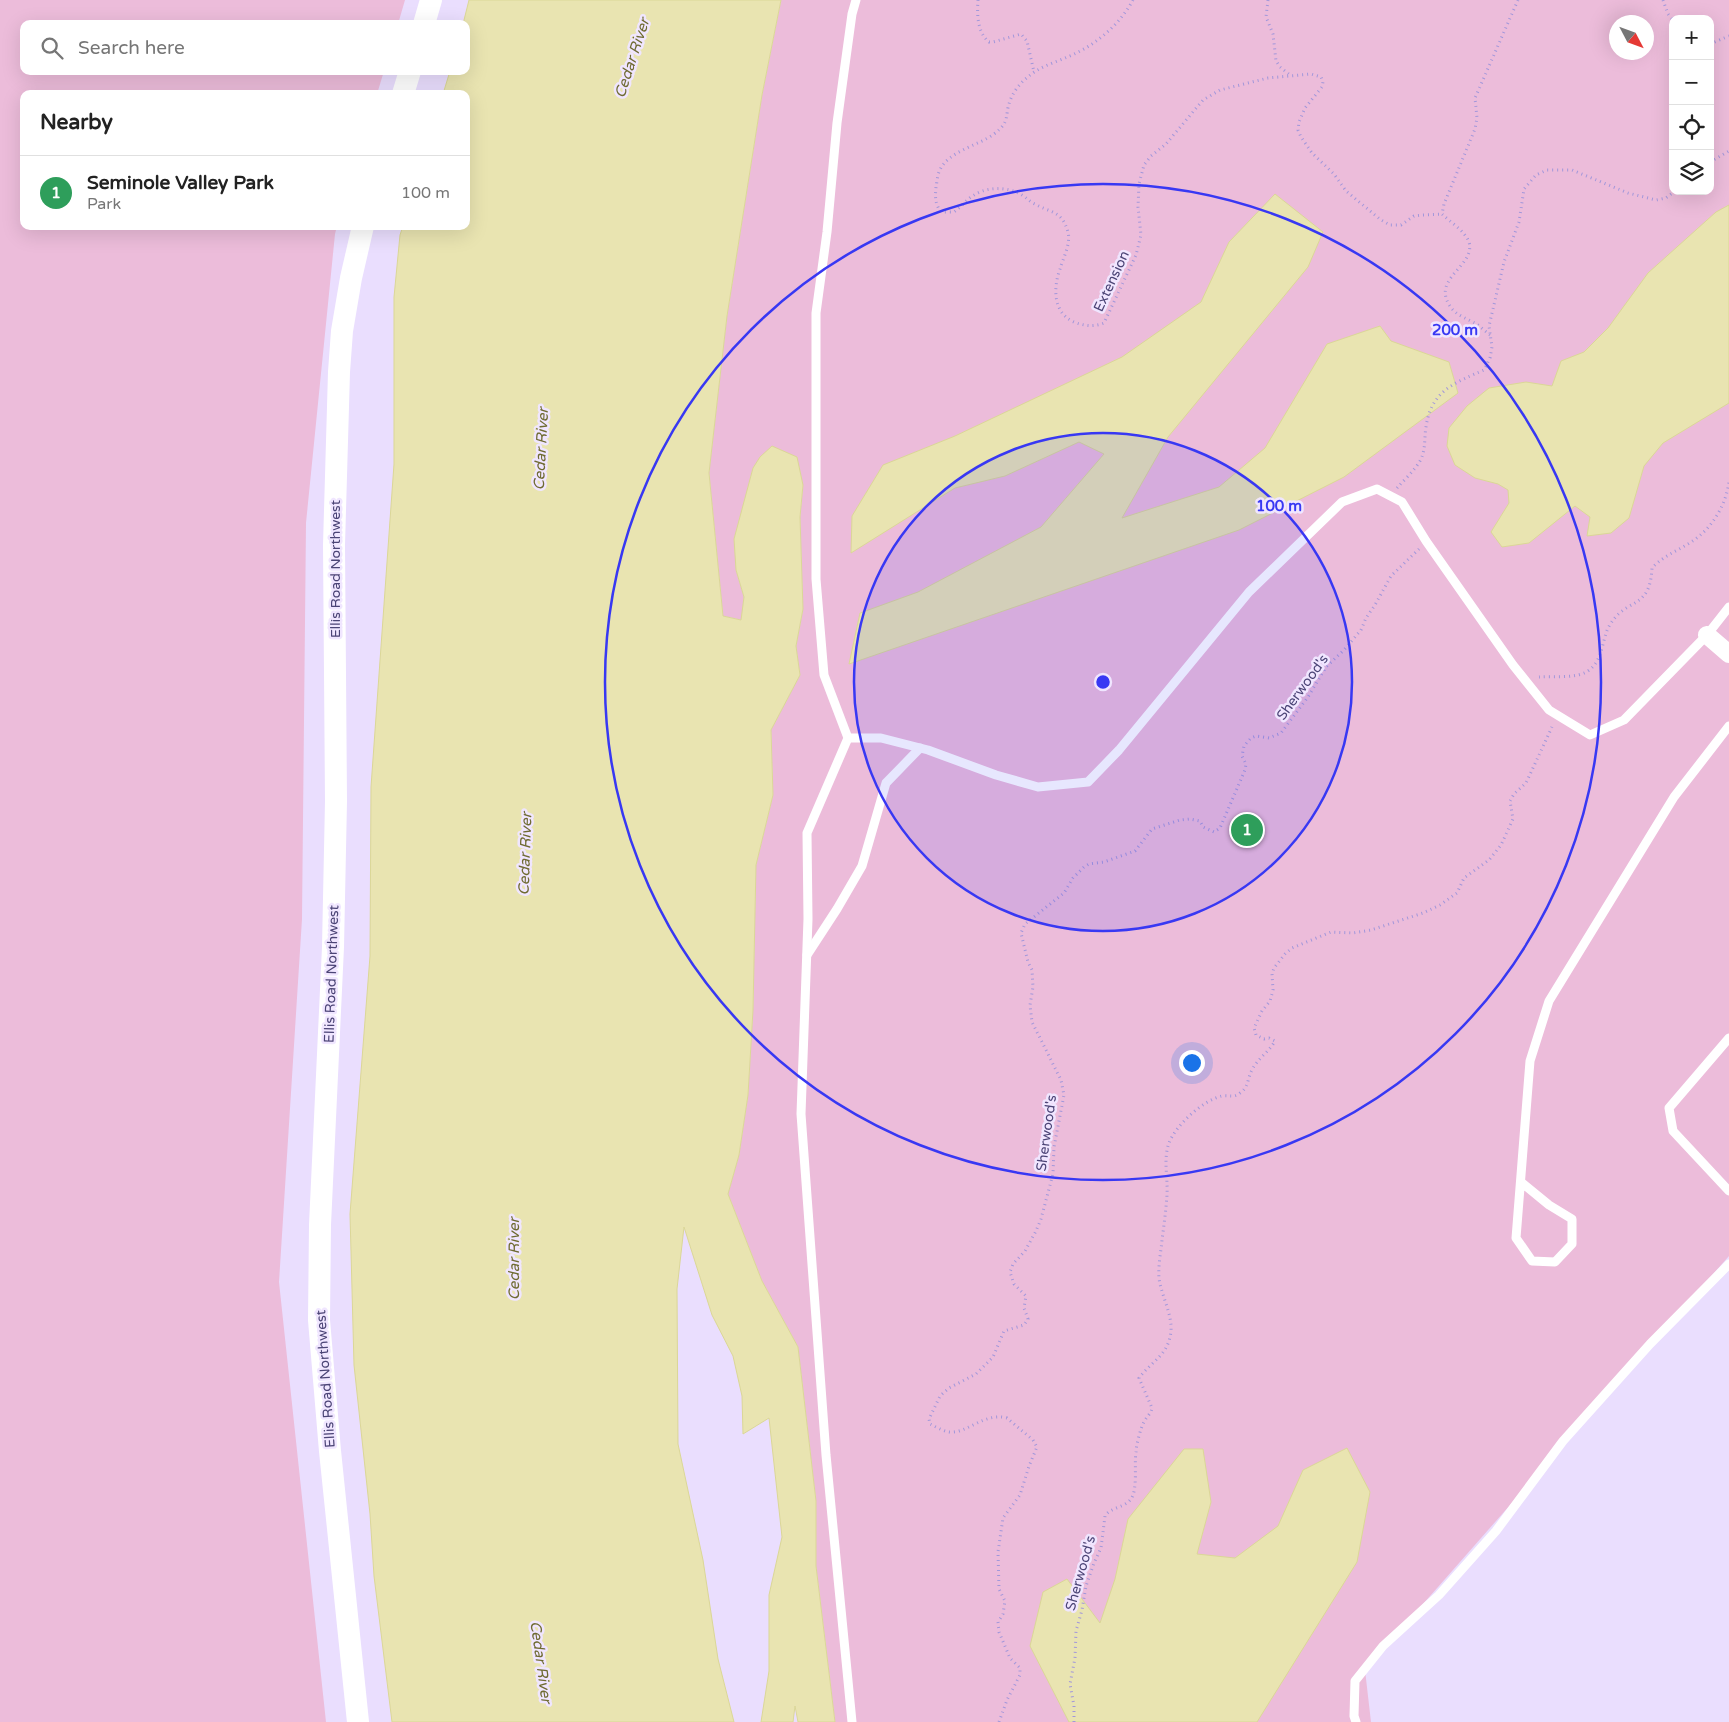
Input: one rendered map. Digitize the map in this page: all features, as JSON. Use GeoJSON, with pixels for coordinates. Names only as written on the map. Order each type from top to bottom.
{"type":"FeatureCollection","features":[{"type":"Feature","properties":{"kind":"street"},"geometry":{"type":"LineString","coordinates":[[425,20],[431,0]]}},
{"type":"Feature","properties":{"kind":"street"},"geometry":{"type":"LineString","coordinates":[[404,90],[409,75]]}},
{"type":"Feature","properties":{"kind":"street","name":"Ellis Road Northwest"},"geometry":{"type":"LineString","coordinates":[[358,1722],[330,1451],[319,1320],[320,1225],[333,947],[336,810],[334,545],[339,372],[351,278],[362,230]]}},
{"type":"Feature","properties":{"kind":"street"},"geometry":{"type":"LineString","coordinates":[[1707,635],[1729,654]]}},
{"type":"Feature","properties":{"kind":"lane"},"geometry":{"type":"LineString","coordinates":[[852,1722],[826,1455],[801,1114],[808,919],[806,833],[848,738],[824,675],[816,579],[816,314],[827,232],[837,123],[852,14],[856,0]]}},
{"type":"Feature","properties":{"kind":"lane"},"geometry":{"type":"LineString","coordinates":[[848,738],[881,738],[920,748],[996,775],[1038,787],[1088,782],[1119,750],[1249,592],[1342,502],[1377,489],[1402,502],[1426,541],[1523,678],[1548,710],[1590,734],[1624,720],[1707,635],[1729,606]]}},
{"type":"Feature","properties":{"kind":"lane"},"geometry":{"type":"LineString","coordinates":[[1521,1182],[1549,1205],[1572,1219],[1572,1244],[1555,1262],[1532,1261],[1516,1238],[1530,1060],[1549,1001],[1674,797],[1729,726]]}},
{"type":"Feature","properties":{"kind":"lane"},"geometry":{"type":"LineString","coordinates":[[807,956],[862,866],[886,783],[920,748]]}},
{"type":"Feature","properties":{"kind":"lane"},"geometry":{"type":"LineString","coordinates":[[1729,1038],[1669,1108],[1673,1131],[1729,1191]]}},
{"type":"Feature","properties":{"kind":"lane"},"geometry":{"type":"LineString","coordinates":[[1356,1722],[1354,1716],[1355,1681],[1382,1646],[1439,1595],[1496,1531],[1563,1441],[1650,1344],[1729,1264]]}},
{"type":"Feature","properties":{"kind":"path"},"geometry":{"type":"LineString","coordinates":[[978,0],[978,21],[982,35],[988,42],[993,42],[1021,34],[1027,41],[1034,72]]}},
{"type":"Feature","properties":{"kind":"path","name":"Extension"},"geometry":{"type":"LineString","coordinates":[[1133,0],[1107,32],[1095,42],[1034,72],[1019,85],[1009,102],[1005,124],[993,135],[956,154],[942,166],[939,172],[935,198],[937,207],[941,212],[954,212],[974,195],[1000,189],[1016,192],[1036,205],[1057,214],[1065,226],[1069,241],[1058,276],[1056,304],[1060,312],[1067,318],[1075,322],[1096,326],[1104,323],[1136,255],[1141,235],[1138,207],[1139,184],[1144,165],[1151,156],[1166,144],[1203,100],[1238,84],[1290,75],[1310,74],[1321,77],[1323,82],[1322,88],[1301,114],[1298,130],[1306,146],[1334,174],[1346,191],[1390,225],[1401,225],[1414,216],[1442,214]]}},
{"type":"Feature","properties":{"kind":"path"},"geometry":{"type":"LineString","coordinates":[[1268,0],[1266,17],[1273,34],[1276,61],[1290,75]]}},
{"type":"Feature","properties":{"kind":"path"},"geometry":{"type":"LineString","coordinates":[[1490,336],[1478,325],[1450,307],[1446,296],[1447,281],[1469,254],[1469,242],[1465,235],[1442,214],[1444,204],[1475,129],[1478,118],[1475,98],[1518,0]]}},
{"type":"Feature","properties":{"kind":"path"},"geometry":{"type":"LineString","coordinates":[[1663,0],[1669,15]]}},
{"type":"Feature","properties":{"kind":"path"},"geometry":{"type":"LineString","coordinates":[[1714,42],[1729,36]]}},
{"type":"Feature","properties":{"kind":"path"},"geometry":{"type":"LineString","coordinates":[[1714,159],[1729,150]]}},
{"type":"Feature","properties":{"kind":"path"},"geometry":{"type":"LineString","coordinates":[[1389,496],[1420,461],[1425,446],[1429,409],[1434,402],[1449,388],[1484,370],[1488,365],[1492,347],[1489,326],[1504,262],[1518,222],[1524,189],[1536,176],[1547,170],[1572,170],[1628,193],[1656,200],[1666,198],[1670,195]]}},
{"type":"Feature","properties":{"kind":"path"},"geometry":{"type":"LineString","coordinates":[[1523,678],[1573,676],[1588,671],[1597,661],[1611,622],[1618,614],[1641,599],[1646,593],[1650,586],[1652,568],[1657,562],[1694,540],[1712,521],[1726,499],[1729,482]]}},
{"type":"Feature","properties":{"kind":"path","name":"Sherwood's"},"geometry":{"type":"LineString","coordinates":[[999,1722],[1007,1700],[1020,1675],[1020,1668],[1010,1658],[999,1632],[998,1622],[1003,1614],[1005,1601],[999,1589],[999,1544],[1003,1518],[1020,1495],[1037,1447],[1032,1440],[1007,1418],[977,1421],[953,1432],[947,1432],[930,1424],[928,1419],[940,1396],[949,1388],[976,1374],[989,1362],[1004,1331],[1024,1325],[1028,1319],[1024,1308],[1026,1296],[1014,1284],[1010,1272],[1013,1264],[1025,1251],[1041,1219],[1053,1174],[1054,1147],[1064,1095],[1061,1080],[1032,1022],[1030,1005],[1033,987],[1032,970],[1028,962],[1021,933],[1025,924],[1064,893],[1073,878],[1084,867],[1135,851],[1152,829],[1180,820],[1190,819],[1200,821],[1208,830],[1214,832],[1220,828],[1245,770],[1246,764],[1242,756],[1244,746],[1251,738],[1256,736],[1269,738],[1282,733],[1308,697],[1326,667],[1361,630],[1390,576],[1399,566],[1410,559],[1426,541]]}},
{"type":"Feature","properties":{"kind":"path","name":"Sherwood's"},"geometry":{"type":"LineString","coordinates":[[1074,1722],[1074,1706],[1070,1684],[1075,1658],[1076,1631],[1082,1610],[1084,1593],[1101,1548],[1105,1516],[1108,1512],[1128,1502],[1135,1491],[1136,1451],[1143,1423],[1151,1413],[1152,1408],[1138,1378],[1165,1351],[1170,1337],[1170,1321],[1159,1278],[1167,1194],[1166,1154],[1170,1140],[1183,1122],[1203,1106],[1222,1096],[1236,1096],[1242,1092],[1249,1081],[1252,1069],[1272,1046],[1275,1041],[1270,1038],[1264,1040],[1256,1034],[1254,1028],[1262,1011],[1270,1001],[1273,990],[1272,974],[1284,954],[1292,948],[1331,932],[1371,930],[1423,913],[1440,905],[1457,893],[1469,872],[1489,860],[1501,845],[1513,820],[1510,801],[1529,778],[1545,741],[1559,716]]}},
{"type":"Feature","properties":{"kind":"shaded area"},"geometry":{"type":"Polygon","coordinates":[[[0,0],[405,0],[399,20],[20,20],[20,75],[383,75],[378,90],[20,90],[20,230],[336,230],[306,523],[302,919],[279,1282],[326,1722],[0,1722],[0,0]]]}},
{"type":"Feature","properties":{"kind":"shaded area"},"geometry":{"type":"Polygon","coordinates":[[[781,0],[1729,0],[1729,1256],[1365,1670],[1371,1722],[835,1722],[816,1566],[816,1501],[798,1347],[762,1281],[728,1194],[739,1155],[748,1095],[753,1010],[756,865],[773,795],[771,730],[800,675],[796,646],[803,609],[800,517],[803,485],[736,570],[744,597],[742,620],[723,616],[709,473],[727,316],[762,95],[781,0]]]}},
{"type":"Feature","properties":{"kind":"water","name":"Cedar River"},"geometry":{"type":"Polygon","coordinates":[[[469,0],[781,0],[762,95],[727,316],[709,473],[723,616],[741,620],[744,597],[736,570],[734,539],[753,468],[760,457],[772,446],[797,457],[803,485],[800,517],[803,609],[796,646],[800,675],[771,730],[773,795],[756,865],[753,1010],[748,1095],[739,1155],[728,1194],[762,1281],[798,1347],[816,1501],[816,1566],[835,1722],[798,1722],[795,1706],[793,1722],[761,1722],[769,1671],[769,1595],[782,1537],[769,1418],[743,1434],[742,1396],[733,1356],[712,1315],[684,1227],[677,1289],[678,1444],[703,1560],[718,1659],[734,1722],[392,1722],[374,1576],[370,1514],[354,1365],[350,1214],[370,956],[371,787],[394,464],[394,297],[402,230],[470,230],[470,90],[444,90],[449,75],[470,75],[470,20],[464,20],[469,0]]]}},
{"type":"Feature","properties":{"kind":"water"},"geometry":{"type":"Polygon","coordinates":[[[1275,194],[1323,232],[1308,267],[1168,437],[1122,518],[1219,487],[1265,448],[1327,344],[1380,326],[1391,341],[1449,362],[1458,393],[1344,477],[1239,530],[849,664],[860,613],[918,592],[1041,527],[1104,454],[1079,442],[1005,476],[955,488],[851,553],[852,516],[883,465],[955,436],[1122,357],[1201,302],[1229,242],[1275,194]]]}},
{"type":"Feature","properties":{"kind":"water"},"geometry":{"type":"Polygon","coordinates":[[[1729,205],[1729,403],[1663,443],[1644,466],[1629,518],[1611,533],[1587,536],[1590,517],[1575,506],[1529,543],[1502,547],[1491,532],[1509,503],[1508,490],[1498,484],[1475,478],[1455,465],[1447,446],[1449,428],[1467,406],[1489,388],[1526,382],[1552,386],[1561,361],[1584,352],[1608,328],[1648,273],[1716,212],[1729,205]]]}},
{"type":"Feature","properties":{"kind":"water"},"geometry":{"type":"Polygon","coordinates":[[[1347,1448],[1370,1492],[1357,1562],[1257,1722],[1069,1722],[1030,1646],[1043,1592],[1067,1579],[1100,1623],[1115,1579],[1128,1519],[1184,1449],[1203,1449],[1211,1502],[1197,1554],[1235,1558],[1278,1526],[1303,1470],[1347,1448]]]}},
{"type":"Feature","properties":{"kind":"place","name":"Seminole Valley Park"},"geometry":{"type":"Point","coordinates":[1247,830]}}]}
